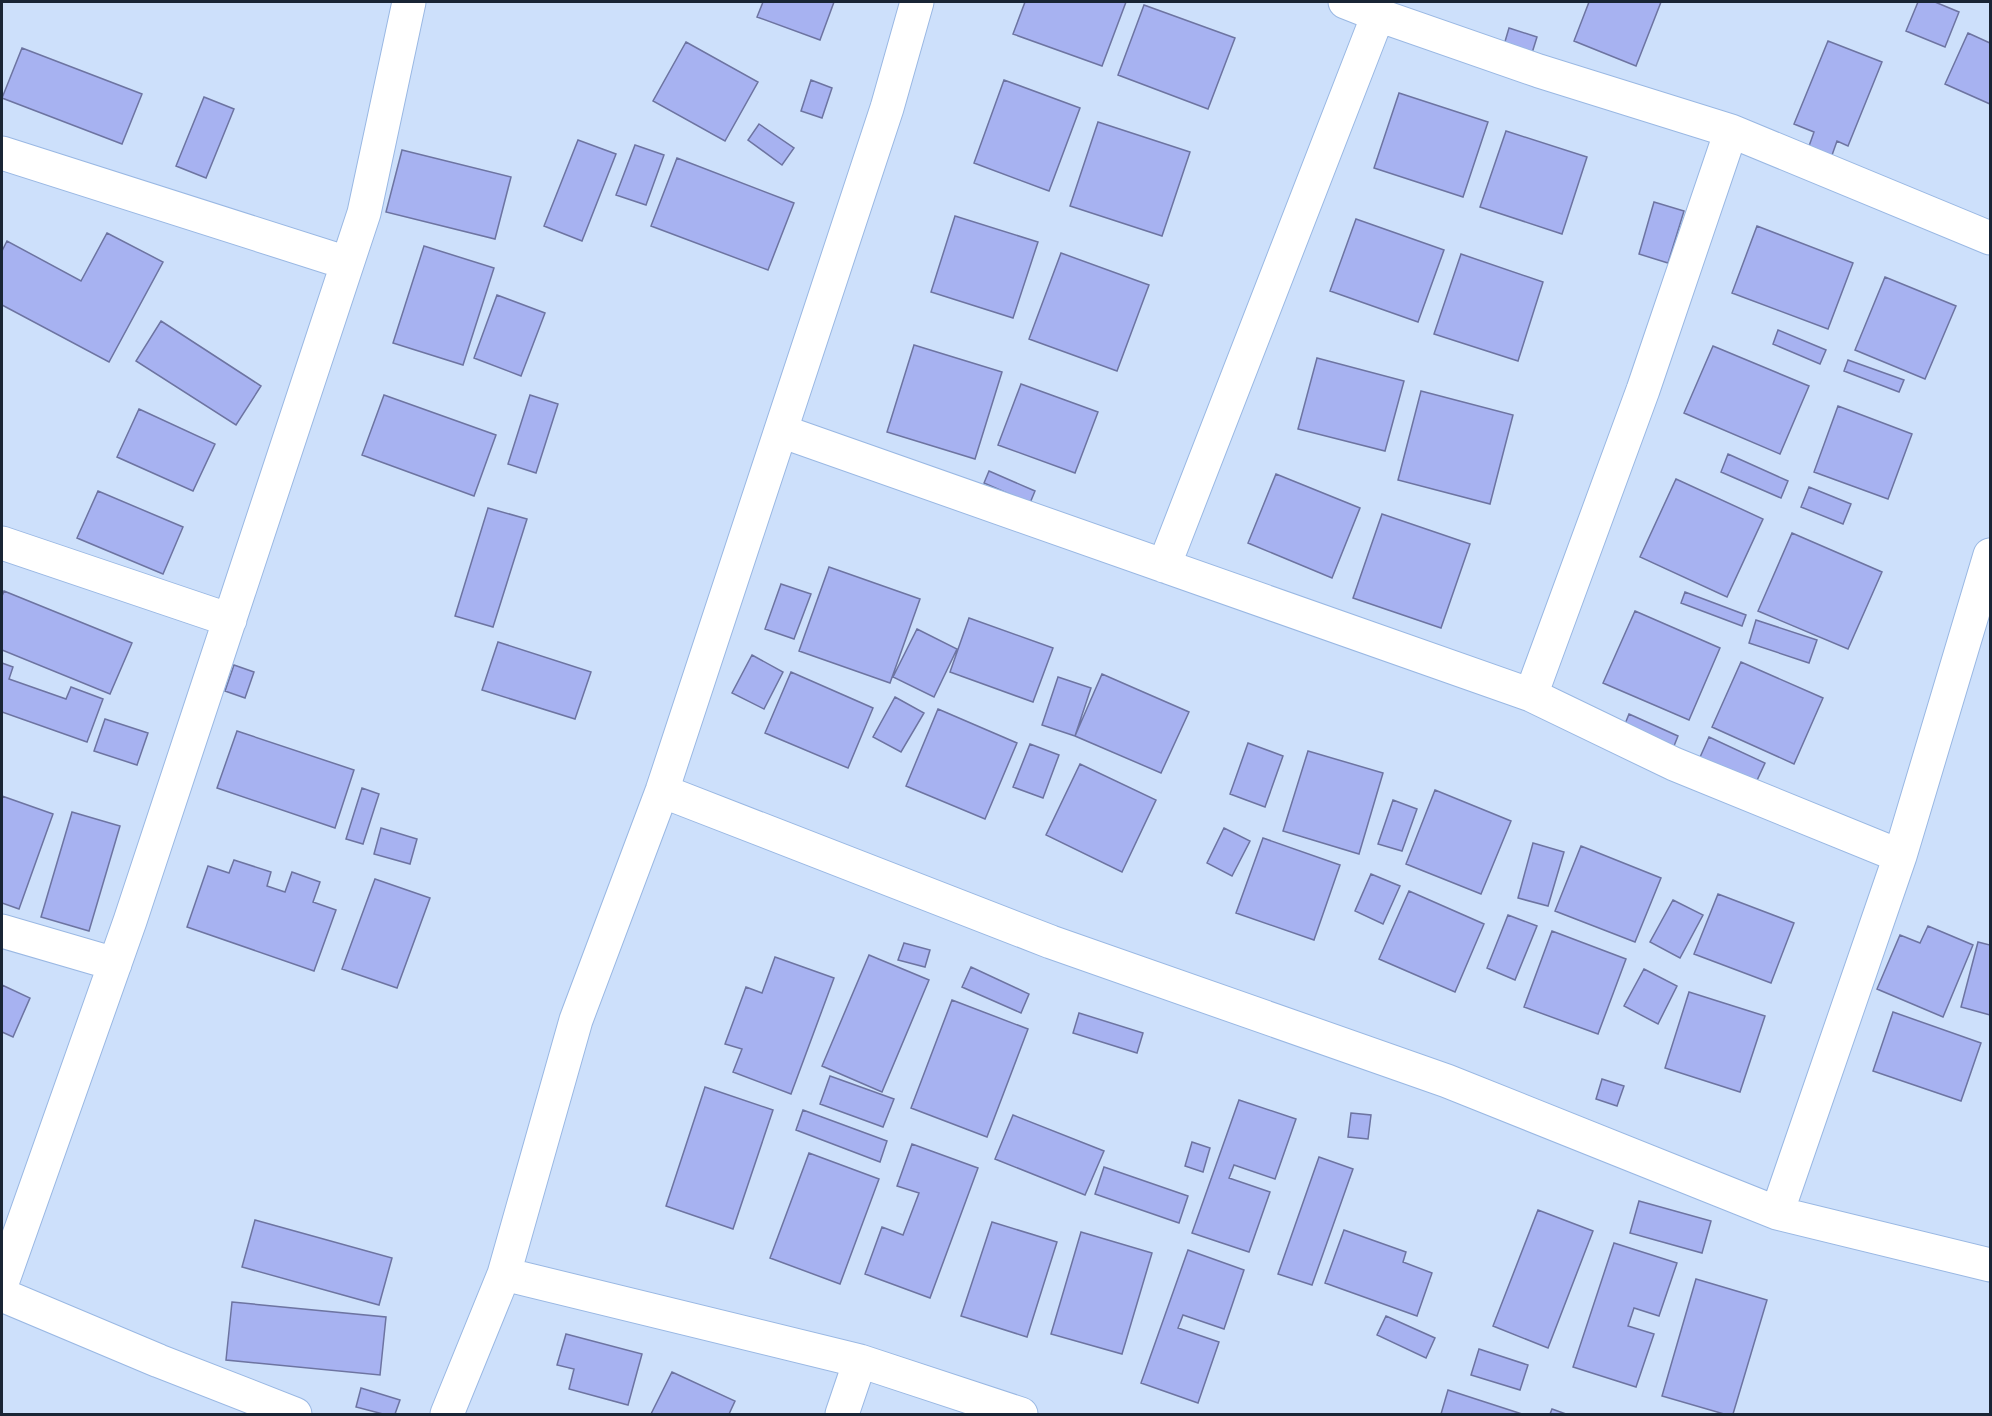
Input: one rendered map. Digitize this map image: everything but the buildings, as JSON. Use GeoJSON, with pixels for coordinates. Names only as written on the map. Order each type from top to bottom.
{"type":"FeatureCollection","features":[{"type":"Feature","properties":{"kind":"street"},"geometry":{"type":"LineString","coordinates":[[2,1283],[115,964],[364,213],[409,2]]}},
{"type":"Feature","properties":{"kind":"street"},"geometry":{"type":"LineString","coordinates":[[447,1414],[504,1275],[576,1020],[662,791],[887,108],[917,2]]}},
{"type":"Feature","properties":{"kind":"street"},"geometry":{"type":"LineString","coordinates":[[1345,2],[1539,71],[1731,131],[1990,238]]}},
{"type":"Feature","properties":{"kind":"street"},"geometry":{"type":"LineString","coordinates":[[1164,566],[1378,15]]}},
{"type":"Feature","properties":{"kind":"street"},"geometry":{"type":"LineString","coordinates":[[1531,695],[1643,390],[1731,131]]}},
{"type":"Feature","properties":{"kind":"street"},"geometry":{"type":"LineString","coordinates":[[2,153],[347,264]]}},
{"type":"Feature","properties":{"kind":"street"},"geometry":{"type":"LineString","coordinates":[[781,431],[1531,695],[1674,764],[1900,856]]}},
{"type":"Feature","properties":{"kind":"street"},"geometry":{"type":"LineString","coordinates":[[2,543],[230,620]]}},
{"type":"Feature","properties":{"kind":"street"},"geometry":{"type":"LineString","coordinates":[[1776,1213],[1900,856],[1990,555]]}},
{"type":"Feature","properties":{"kind":"street"},"geometry":{"type":"LineString","coordinates":[[662,791],[1051,942],[1447,1081],[1776,1213],[1990,1265]]}},
{"type":"Feature","properties":{"kind":"street"},"geometry":{"type":"LineString","coordinates":[[2,930],[115,964]]}},
{"type":"Feature","properties":{"kind":"street"},"geometry":{"type":"LineString","coordinates":[[504,1275],[860,1361],[1021,1414]]}},
{"type":"Feature","properties":{"kind":"street"},"geometry":{"type":"LineString","coordinates":[[2,1295],[159,1361],[295,1414]]}},
{"type":"Feature","properties":{"kind":"street"},"geometry":{"type":"LineString","coordinates":[[842,1414],[860,1361]]}}]}
